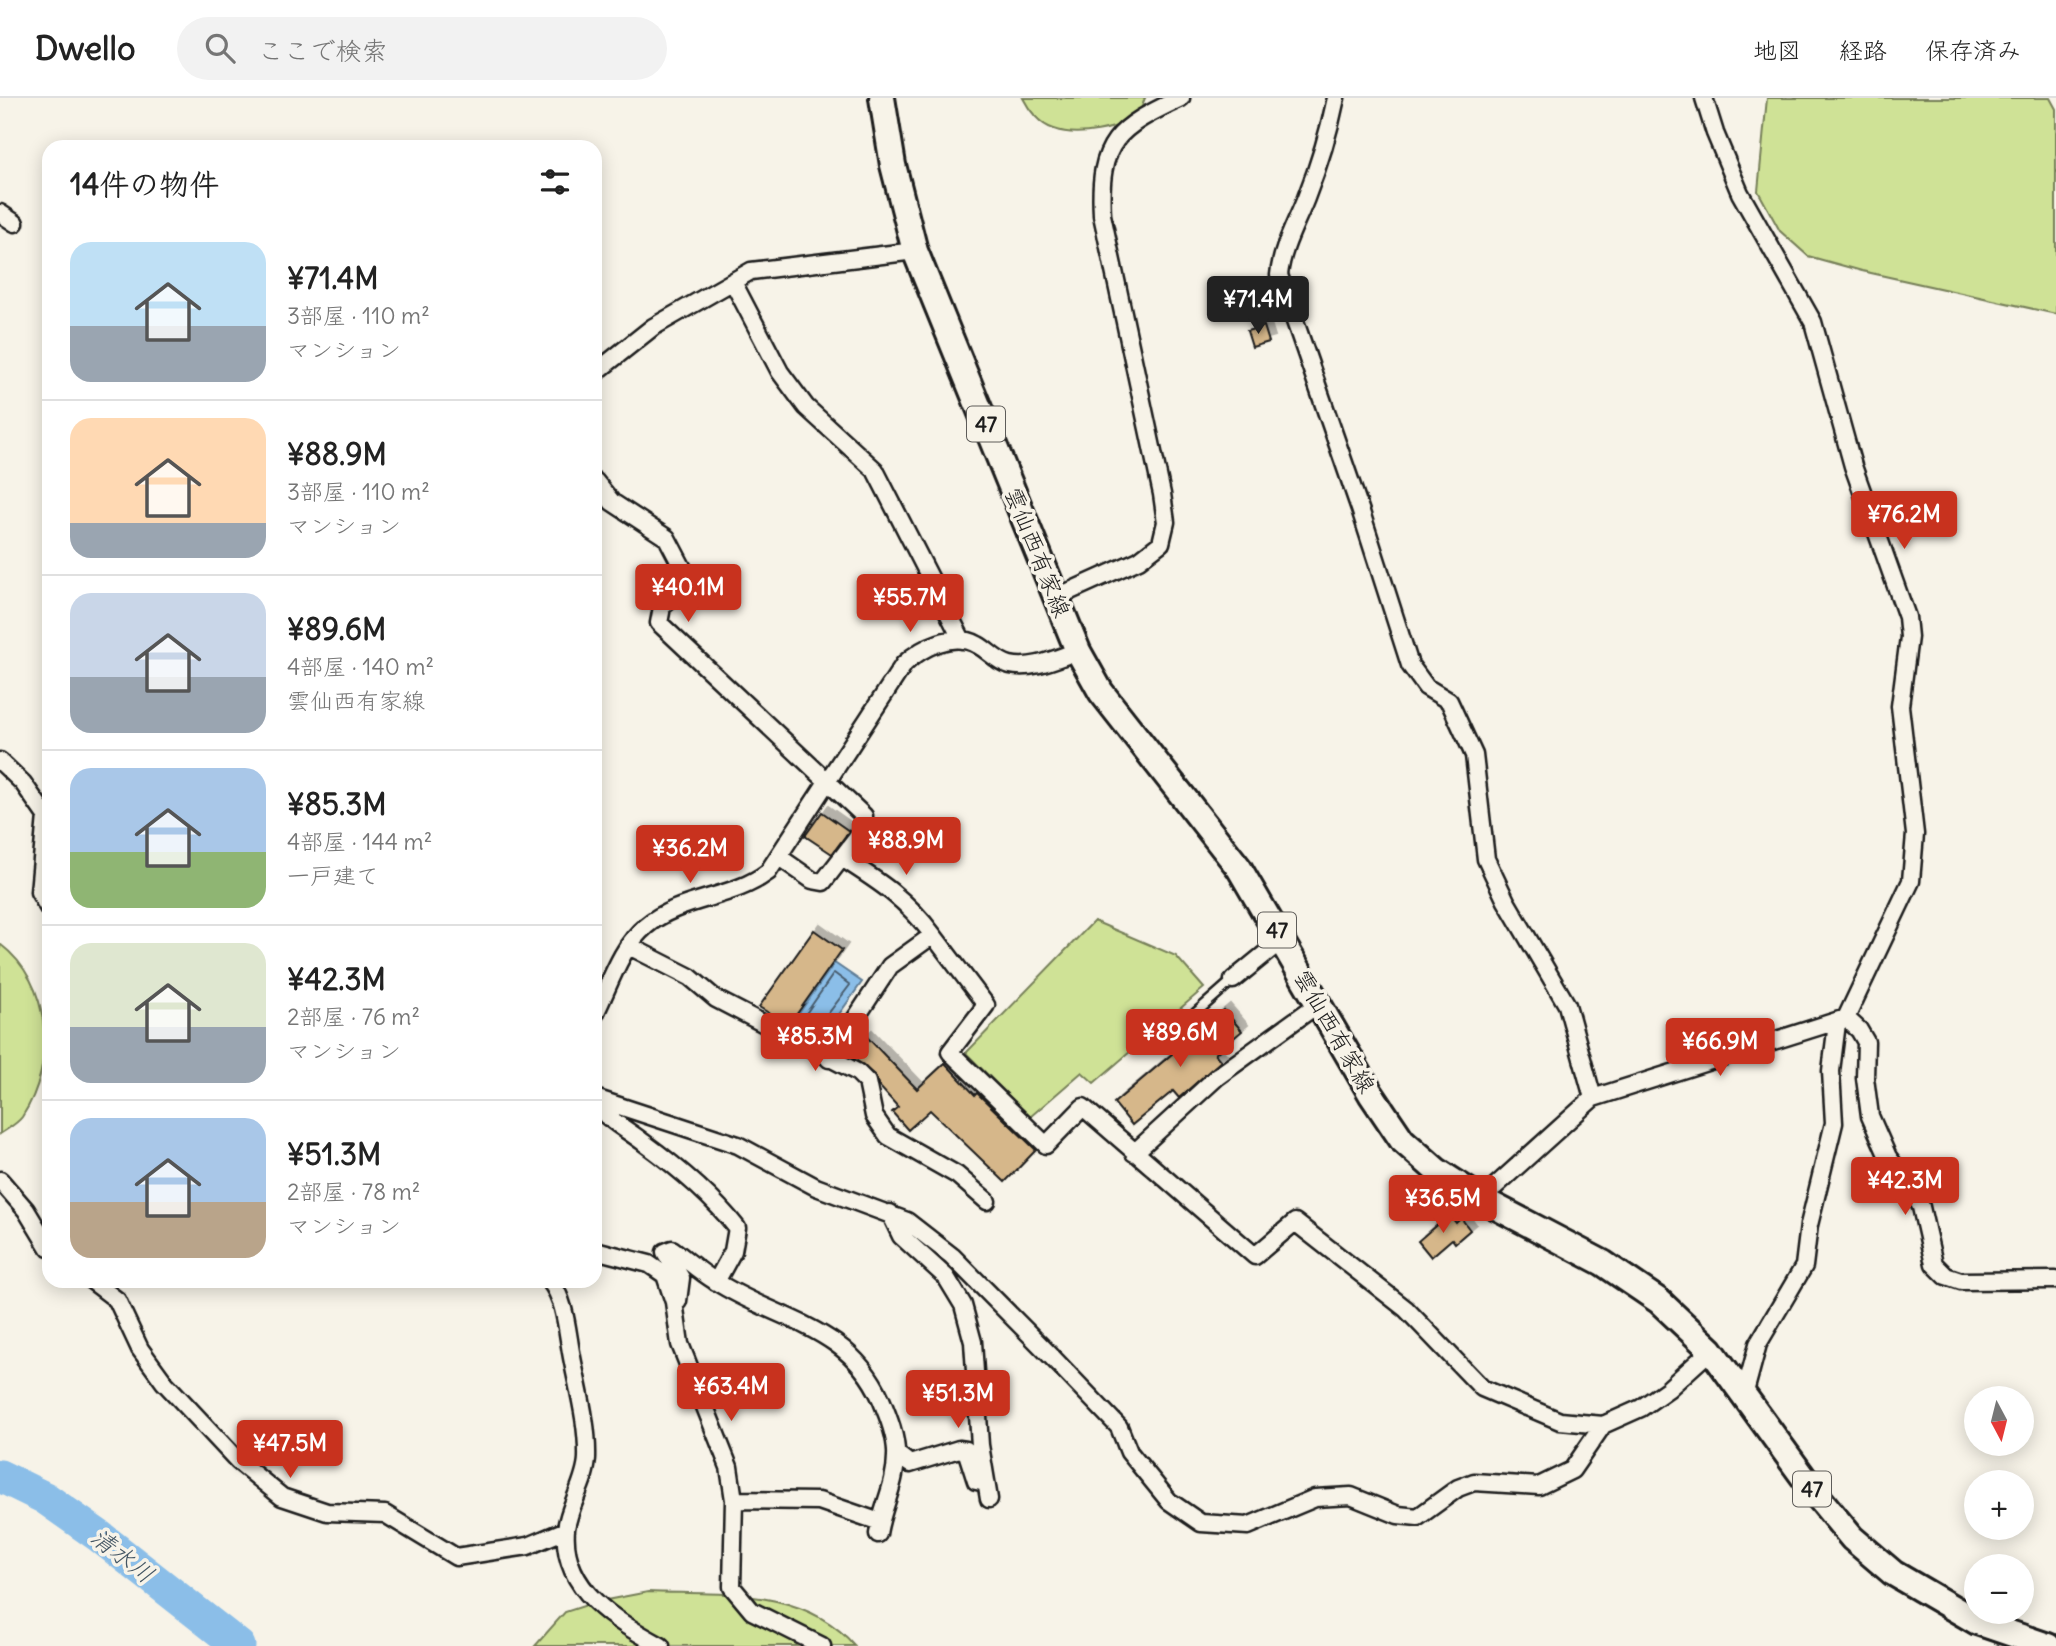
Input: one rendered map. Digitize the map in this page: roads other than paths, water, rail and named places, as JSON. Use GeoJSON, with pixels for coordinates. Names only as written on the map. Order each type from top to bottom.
{"type":"FeatureCollection","features":[{"type":"Feature","properties":{"kind":"main road","name":"雲仙西有家線"},"geometry":{"type":"LineString","coordinates":[[882,98],[893,165],[915,251],[1078,651],[1101,692],[1238,868],[1371,1094],[1402,1140],[1436,1170],[1481,1199],[1603,1263],[1660,1301],[1711,1350],[1745,1392],[1815,1493],[1852,1538],[1893,1573],[1939,1603],[1977,1622],[2048,1646]]}},
{"type":"Feature","properties":{"kind":"street"},"geometry":{"type":"LineString","coordinates":[[1057,597],[1139,561],[1161,543],[1166,522],[1162,494],[1102,215],[1100,180],[1106,156],[1118,136],[1139,118],[1181,98]]}},
{"type":"Feature","properties":{"kind":"street"},"geometry":{"type":"LineString","coordinates":[[1336,98],[1329,130],[1306,198],[1281,255],[1279,275],[1361,512],[1410,665],[1426,687],[1449,701],[1474,755],[1486,859],[1506,901],[1567,1005],[1593,1098]]}},
{"type":"Feature","properties":{"kind":"street"},"geometry":{"type":"LineString","coordinates":[[1704,98],[1715,133],[1740,192],[1813,322],[1853,466],[1908,617],[1909,637],[1900,706],[1915,834],[1911,881],[1841,1021],[1831,1071],[1834,1124],[1809,1224],[1804,1266],[1759,1344],[1745,1392]]}},
{"type":"Feature","properties":{"kind":"street"},"geometry":{"type":"LineString","coordinates":[[0,213],[15,223]]}},
{"type":"Feature","properties":{"kind":"street"},"geometry":{"type":"LineString","coordinates":[[602,367],[653,327],[751,271],[915,251]]}},
{"type":"Feature","properties":{"kind":"street"},"geometry":{"type":"LineString","coordinates":[[733,282],[780,372],[806,407],[876,470],[962,640]]}},
{"type":"Feature","properties":{"kind":"street"},"geometry":{"type":"LineString","coordinates":[[602,490],[612,502],[667,538],[690,582],[662,607],[660,623],[801,755],[828,785],[864,816],[864,829],[828,879],[818,883],[779,857]]}},
{"type":"Feature","properties":{"kind":"street"},"geometry":{"type":"LineString","coordinates":[[602,1000],[629,946],[645,926],[667,913],[755,883],[768,872],[828,785],[904,664],[918,650],[936,643],[962,640],[976,644],[999,661],[1012,666],[1035,666],[1078,651]]}},
{"type":"Feature","properties":{"kind":"street"},"geometry":{"type":"LineString","coordinates":[[0,761],[23,783],[42,810]]}},
{"type":"Feature","properties":{"kind":"street"},"geometry":{"type":"LineString","coordinates":[[842,858],[895,892],[916,912],[986,1005],[950,1052],[1045,1145],[1083,1107],[1255,1256],[1295,1222],[1406,1309],[1482,1388],[1560,1421],[1603,1425],[1641,1408],[1668,1389],[1711,1350]]}},
{"type":"Feature","properties":{"kind":"street"},"geometry":{"type":"LineString","coordinates":[[829,1059],[890,966],[933,935]]}},
{"type":"Feature","properties":{"kind":"street"},"geometry":{"type":"LineString","coordinates":[[1233,980],[1282,940]]}},
{"type":"Feature","properties":{"kind":"street"},"geometry":{"type":"LineString","coordinates":[[629,946],[690,977],[716,999],[857,1072],[867,1082],[874,1116],[888,1136],[957,1175],[987,1201]]}},
{"type":"Feature","properties":{"kind":"street"},"geometry":{"type":"LineString","coordinates":[[1134,1153],[1217,1077],[1318,1003]]}},
{"type":"Feature","properties":{"kind":"street"},"geometry":{"type":"LineString","coordinates":[[1481,1199],[1593,1098],[1841,1021],[1859,1030],[1866,1042],[1870,1116],[1888,1157],[1912,1188],[1921,1207],[1934,1264],[1946,1276],[1961,1281],[2056,1280]]}},
{"type":"Feature","properties":{"kind":"street"},"geometry":{"type":"LineString","coordinates":[[602,1099],[738,1145],[816,1186],[908,1220],[952,1256],[1119,1427],[1129,1452],[1170,1501],[1201,1523],[1248,1527],[1315,1498],[1351,1496],[1398,1515],[1418,1517],[1458,1488],[1474,1482],[1539,1486],[1572,1470],[1603,1425]]}},
{"type":"Feature","properties":{"kind":"street"},"geometry":{"type":"LineString","coordinates":[[602,1113],[654,1150],[725,1213],[737,1228],[733,1251],[716,1282]]}},
{"type":"Feature","properties":{"kind":"street"},"geometry":{"type":"LineString","coordinates":[[0,1180],[26,1210],[42,1236]]}},
{"type":"Feature","properties":{"kind":"street"},"geometry":{"type":"LineString","coordinates":[[890,1213],[901,1236],[946,1277],[963,1305],[973,1342],[989,1499]]}},
{"type":"Feature","properties":{"kind":"street"},"geometry":{"type":"LineString","coordinates":[[674,1302],[678,1301],[681,1278],[665,1252],[673,1249],[716,1282],[813,1328],[848,1350],[871,1376],[887,1414],[897,1454],[894,1482],[879,1528],[819,1501],[734,1500]]}},
{"type":"Feature","properties":{"kind":"street"},"geometry":{"type":"LineString","coordinates":[[602,1252],[649,1264],[665,1275],[674,1302],[680,1344],[729,1467],[734,1500],[732,1587],[752,1611],[822,1646]]}},
{"type":"Feature","properties":{"kind":"street"},"geometry":{"type":"LineString","coordinates":[[101,1288],[117,1300],[139,1349],[164,1382],[238,1461],[282,1497],[327,1512],[385,1514],[456,1557],[528,1546],[566,1530]]}},
{"type":"Feature","properties":{"kind":"street"},"geometry":{"type":"LineString","coordinates":[[553,1288],[563,1310],[586,1430],[587,1461],[566,1530],[571,1566],[598,1607],[661,1646]]}},
{"type":"Feature","properties":{"kind":"street"},"geometry":{"type":"LineString","coordinates":[[897,1454],[910,1464],[959,1449],[966,1450],[976,1481],[986,1483]]}},
{"type":"Feature","properties":{"kind":"lane"},"geometry":{"type":"LineString","coordinates":[[1166,1039],[1233,980]]}},
{"type":"Feature","properties":{"kind":"water"},"geometry":{"type":"Polygon","coordinates":[[[833,962],[862,982],[822,1038],[793,1018],[833,962]]]}},
{"type":"Feature","properties":{"kind":"waterway","name":"清水川"},"geometry":{"type":"LineString","coordinates":[[0,1476],[45,1498],[99,1536],[239,1646]]}}]}
